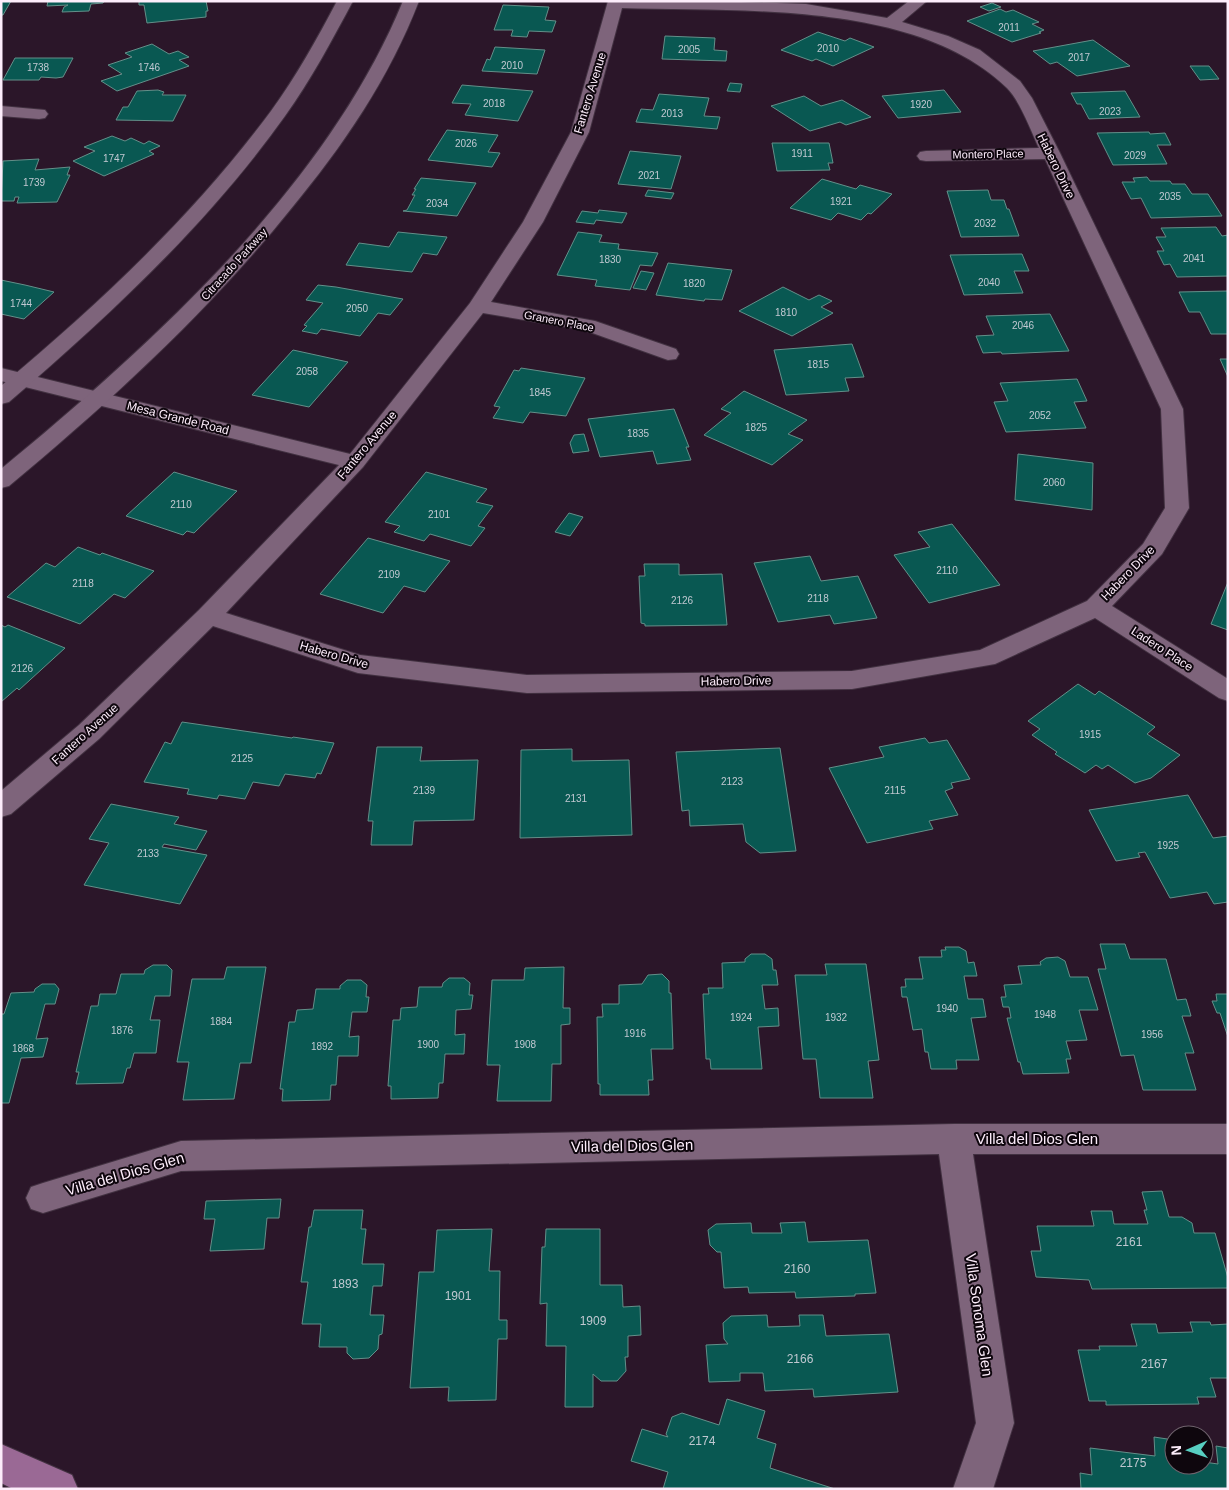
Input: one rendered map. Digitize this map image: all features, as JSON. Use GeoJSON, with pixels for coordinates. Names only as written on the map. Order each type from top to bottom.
{"type":"FeatureCollection","features":[{"type":"Feature","properties":{"kind":"main road"},"geometry":{"type":"LineString","coordinates":[[1,1463],[58,1489]]}},
{"type":"Feature","properties":{"kind":"street"},"geometry":{"type":"LineString","coordinates":[[1,397],[12,377],[121,291],[225,182],[302,79],[328,37],[345,1]]}},
{"type":"Feature","properties":{"kind":"street","name":"Citracado Parkway"},"geometry":{"type":"LineString","coordinates":[[1,481],[98,398],[202,299],[266,229],[302,184],[357,107],[385,59],[411,1]]}},
{"type":"Feature","properties":{"kind":"street"},"geometry":{"type":"LineString","coordinates":[[890,23],[919,1]]}},
{"type":"Feature","properties":{"kind":"street","name":"Habero Drive"},"geometry":{"type":"LineString","coordinates":[[208,616],[358,664],[526,684],[852,680],[986,658],[1096,607],[1153,549],[1177,508],[1172,409],[1051,153],[1023,98],[1014,85],[974,54],[942,39],[890,23],[849,14],[806,9],[616,2]]}},
{"type":"Feature","properties":{"kind":"street","name":"Fantero Avenue"},"geometry":{"type":"LineString","coordinates":[[1,807],[89,732],[208,616],[355,462],[478,306],[533,222],[580,132],[616,2]]}},
{"type":"Feature","properties":{"kind":"street"},"geometry":{"type":"LineString","coordinates":[[1,111],[39,114]]}},
{"type":"Feature","properties":{"kind":"street","name":"Montero Place"},"geometry":{"type":"LineString","coordinates":[[926,156],[1051,153]]}},
{"type":"Feature","properties":{"kind":"street","name":"Granero Place"},"geometry":{"type":"LineString","coordinates":[[478,306],[588,325],[668,354]]}},
{"type":"Feature","properties":{"kind":"street","name":"Mesa Grande Road"},"geometry":{"type":"LineString","coordinates":[[12,377],[355,462]]}},
{"type":"Feature","properties":{"kind":"street","name":"Ladero Place"},"geometry":{"type":"LineString","coordinates":[[1096,607],[1228,692]]}},
{"type":"Feature","properties":{"kind":"street","name":"Villa del Dios Glen"},"geometry":{"type":"LineString","coordinates":[[42,1198],[181,1156],[954,1139],[1228,1139]]}},
{"type":"Feature","properties":{"kind":"street","name":"Villa Sonoma Glen"},"geometry":{"type":"LineString","coordinates":[[954,1139],[995,1423],[974,1489]]}},
{"type":"Feature","properties":{"kind":"building"},"geometry":{"type":"Polygon","coordinates":[[[1,1],[11,1],[3,15],[1,15],[1,1]]]}},
{"type":"Feature","properties":{"kind":"building"},"geometry":{"type":"Polygon","coordinates":[[[48,1],[104,1],[103,3],[91,4],[89,11],[62,12],[64,7],[68,5],[47,6],[48,1]]]}},
{"type":"Feature","properties":{"kind":"building"},"geometry":{"type":"Polygon","coordinates":[[[139,1],[206,1],[208,11],[206,11],[206,17],[147,23],[144,5],[139,5],[139,1]]]}},
{"type":"Feature","properties":{"kind":"building"},"geometry":{"type":"Polygon","coordinates":[[[992,3],[1001,7],[989,11],[980,7],[992,3]]]}},
{"type":"Feature","properties":{"kind":"building"},"geometry":{"type":"Polygon","coordinates":[[[503,5],[549,7],[545,20],[556,21],[552,32],[529,31],[527,37],[511,36],[513,30],[494,30],[503,5]]]}},
{"type":"Feature","properties":{"kind":"building"},"geometry":{"type":"Polygon","coordinates":[[[1000,9],[1006,12],[1013,10],[1039,22],[1032,24],[1044,30],[1039,32],[1041,33],[1012,42],[967,21],[1000,9]]]}},
{"type":"Feature","properties":{"kind":"building"},"geometry":{"type":"Polygon","coordinates":[[[818,32],[845,41],[850,38],[874,47],[833,66],[816,59],[812,61],[781,50],[818,32]]]}},
{"type":"Feature","properties":{"kind":"building"},"geometry":{"type":"Polygon","coordinates":[[[665,36],[715,38],[714,50],[727,51],[726,61],[662,59],[665,36]]]}},
{"type":"Feature","properties":{"kind":"building"},"geometry":{"type":"Polygon","coordinates":[[[1093,40],[1130,66],[1077,76],[1057,62],[1050,64],[1033,51],[1093,40]]]}},
{"type":"Feature","properties":{"kind":"building"},"geometry":{"type":"Polygon","coordinates":[[[152,44],[169,54],[178,51],[189,57],[179,60],[189,66],[117,91],[101,81],[122,74],[108,65],[132,57],[125,53],[152,44]]]}},
{"type":"Feature","properties":{"kind":"building"},"geometry":{"type":"Polygon","coordinates":[[[495,47],[545,50],[537,74],[482,71],[487,59],[490,60],[495,47]]]}},
{"type":"Feature","properties":{"kind":"building"},"geometry":{"type":"Polygon","coordinates":[[[15,58],[73,58],[63,77],[41,77],[39,80],[3,80],[15,58]]]}},
{"type":"Feature","properties":{"kind":"building"},"geometry":{"type":"Polygon","coordinates":[[[1190,66],[1209,66],[1219,79],[1200,80],[1190,66]]]}},
{"type":"Feature","properties":{"kind":"building"},"geometry":{"type":"Polygon","coordinates":[[[730,83],[742,84],[740,92],[727,91],[730,83]]]}},
{"type":"Feature","properties":{"kind":"building"},"geometry":{"type":"Polygon","coordinates":[[[462,85],[533,91],[518,121],[465,115],[471,104],[452,103],[462,85]]]}},
{"type":"Feature","properties":{"kind":"building"},"geometry":{"type":"Polygon","coordinates":[[[158,90],[164,92],[162,95],[186,95],[173,121],[116,120],[123,107],[128,107],[137,91],[158,90]]]}},
{"type":"Feature","properties":{"kind":"building"},"geometry":{"type":"Polygon","coordinates":[[[944,90],[961,112],[898,118],[882,96],[944,90]]]}},
{"type":"Feature","properties":{"kind":"building"},"geometry":{"type":"Polygon","coordinates":[[[1125,91],[1140,117],[1089,119],[1081,104],[1077,104],[1071,93],[1125,91]]]}},
{"type":"Feature","properties":{"kind":"building"},"geometry":{"type":"Polygon","coordinates":[[[659,94],[709,98],[704,116],[720,117],[717,129],[636,122],[641,109],[653,110],[659,94]]]}},
{"type":"Feature","properties":{"kind":"building"},"geometry":{"type":"Polygon","coordinates":[[[804,96],[821,106],[842,100],[871,117],[846,125],[840,122],[810,131],[771,106],[804,96]]]}},
{"type":"Feature","properties":{"kind":"building"},"geometry":{"type":"Polygon","coordinates":[[[447,130],[498,135],[488,152],[500,153],[492,167],[428,160],[447,130]]]}},
{"type":"Feature","properties":{"kind":"building"},"geometry":{"type":"Polygon","coordinates":[[[1149,132],[1150,134],[1165,133],[1171,145],[1157,145],[1167,164],[1113,165],[1097,133],[1149,132]]]}},
{"type":"Feature","properties":{"kind":"building"},"geometry":{"type":"Polygon","coordinates":[[[112,136],[125,141],[131,138],[144,144],[149,141],[160,146],[149,151],[154,154],[104,176],[73,161],[95,151],[84,147],[112,136]]]}},
{"type":"Feature","properties":{"kind":"building"},"geometry":{"type":"Polygon","coordinates":[[[772,143],[829,143],[833,163],[828,163],[830,170],[777,171],[772,143]]]}},
{"type":"Feature","properties":{"kind":"building"},"geometry":{"type":"Polygon","coordinates":[[[630,151],[681,156],[671,189],[618,184],[630,151]]]}},
{"type":"Feature","properties":{"kind":"building"},"geometry":{"type":"Polygon","coordinates":[[[39,159],[35,170],[70,167],[67,175],[70,175],[57,202],[17,203],[19,197],[15,197],[14,201],[1,201],[3,161],[39,159]]]}},
{"type":"Feature","properties":{"kind":"building"},"geometry":{"type":"Polygon","coordinates":[[[1147,177],[1150,181],[1170,181],[1172,184],[1185,184],[1192,194],[1208,194],[1222,216],[1151,218],[1141,198],[1131,199],[1122,182],[1135,182],[1133,178],[1147,177]]]}},
{"type":"Feature","properties":{"kind":"building"},"geometry":{"type":"Polygon","coordinates":[[[421,178],[476,183],[457,216],[403,211],[407,210],[415,195],[412,195],[416,189],[414,189],[421,178]]]}},
{"type":"Feature","properties":{"kind":"building"},"geometry":{"type":"Polygon","coordinates":[[[822,179],[856,189],[860,185],[892,194],[871,214],[868,213],[861,220],[838,213],[831,220],[790,208],[822,179]]]}},
{"type":"Feature","properties":{"kind":"building"},"geometry":{"type":"Polygon","coordinates":[[[648,190],[674,193],[671,199],[645,196],[648,190]]]}},
{"type":"Feature","properties":{"kind":"building"},"geometry":{"type":"Polygon","coordinates":[[[988,190],[991,200],[1004,200],[1019,236],[961,237],[947,191],[988,190]]]}},
{"type":"Feature","properties":{"kind":"building"},"geometry":{"type":"Polygon","coordinates":[[[599,210],[627,213],[622,223],[596,220],[594,224],[576,222],[582,211],[598,213],[599,210]]]}},
{"type":"Feature","properties":{"kind":"building"},"geometry":{"type":"Polygon","coordinates":[[[1216,227],[1222,236],[1228,235],[1228,276],[1177,277],[1170,264],[1164,265],[1157,251],[1164,251],[1156,237],[1166,237],[1161,228],[1216,227]]]}},
{"type":"Feature","properties":{"kind":"building"},"geometry":{"type":"Polygon","coordinates":[[[398,232],[447,237],[437,255],[423,253],[412,272],[346,265],[359,243],[389,247],[398,232]]]}},
{"type":"Feature","properties":{"kind":"building"},"geometry":{"type":"Polygon","coordinates":[[[578,232],[602,235],[599,242],[619,244],[618,249],[658,253],[652,266],[640,265],[630,290],[595,286],[597,280],[557,275],[578,232]]]}},
{"type":"Feature","properties":{"kind":"building"},"geometry":{"type":"Polygon","coordinates":[[[1022,254],[1029,271],[1014,271],[1023,293],[964,295],[950,255],[1022,254]]]}},
{"type":"Feature","properties":{"kind":"building"},"geometry":{"type":"Polygon","coordinates":[[[668,263],[732,270],[722,300],[705,299],[704,301],[656,295],[668,263]]]}},
{"type":"Feature","properties":{"kind":"building"},"geometry":{"type":"Polygon","coordinates":[[[641,271],[654,273],[646,290],[633,288],[641,271]]]}},
{"type":"Feature","properties":{"kind":"building"},"geometry":{"type":"Polygon","coordinates":[[[1,280],[54,292],[24,319],[1,314],[1,280]]]}},
{"type":"Feature","properties":{"kind":"building"},"geometry":{"type":"Polygon","coordinates":[[[318,285],[403,299],[390,315],[378,313],[360,336],[321,329],[317,334],[302,331],[307,326],[304,325],[323,303],[306,300],[318,285]]]}},
{"type":"Feature","properties":{"kind":"building"},"geometry":{"type":"Polygon","coordinates":[[[783,287],[809,300],[819,295],[832,301],[821,307],[833,313],[792,336],[739,311],[783,287]]]}},
{"type":"Feature","properties":{"kind":"building"},"geometry":{"type":"Polygon","coordinates":[[[1228,291],[1228,334],[1211,334],[1200,312],[1189,312],[1179,292],[1228,291]]]}},
{"type":"Feature","properties":{"kind":"building"},"geometry":{"type":"Polygon","coordinates":[[[1050,314],[1069,351],[983,353],[976,336],[994,335],[986,316],[1050,314]]]}},
{"type":"Feature","properties":{"kind":"building"},"geometry":{"type":"Polygon","coordinates":[[[852,344],[864,377],[845,378],[849,391],[786,395],[774,350],[852,344]]]}},
{"type":"Feature","properties":{"kind":"building"},"geometry":{"type":"Polygon","coordinates":[[[293,350],[348,362],[309,407],[252,395],[293,350]]]}},
{"type":"Feature","properties":{"kind":"building"},"geometry":{"type":"Polygon","coordinates":[[[1220,359],[1228,359],[1228,377],[1220,359]]]}},
{"type":"Feature","properties":{"kind":"building"},"geometry":{"type":"Polygon","coordinates":[[[521,368],[585,378],[566,416],[530,412],[523,423],[493,418],[500,407],[494,406],[514,370],[519,371],[521,368]]]}},
{"type":"Feature","properties":{"kind":"building"},"geometry":{"type":"Polygon","coordinates":[[[1077,379],[1087,401],[1074,402],[1086,428],[1006,432],[994,402],[1008,401],[1000,383],[1077,379]]]}},
{"type":"Feature","properties":{"kind":"building"},"geometry":{"type":"Polygon","coordinates":[[[744,391],[807,420],[788,434],[803,440],[772,465],[704,435],[731,413],[721,409],[744,391]]]}},
{"type":"Feature","properties":{"kind":"building"},"geometry":{"type":"Polygon","coordinates":[[[674,409],[689,447],[686,447],[691,460],[657,464],[653,451],[600,457],[588,419],[674,409]]]}},
{"type":"Feature","properties":{"kind":"building"},"geometry":{"type":"Polygon","coordinates":[[[584,434],[589,451],[573,453],[570,443],[574,435],[584,434]]]}},
{"type":"Feature","properties":{"kind":"building"},"geometry":{"type":"Polygon","coordinates":[[[1018,454],[1093,463],[1092,510],[1015,500],[1018,454]]]}},
{"type":"Feature","properties":{"kind":"building"},"geometry":{"type":"Polygon","coordinates":[[[174,472],[237,491],[194,533],[187,531],[183,535],[126,516],[174,472]]]}},
{"type":"Feature","properties":{"kind":"building"},"geometry":{"type":"Polygon","coordinates":[[[426,472],[487,489],[476,502],[493,506],[478,526],[485,528],[471,546],[430,534],[424,541],[394,532],[400,526],[385,522],[426,472]]]}},
{"type":"Feature","properties":{"kind":"building"},"geometry":{"type":"Polygon","coordinates":[[[569,513],[583,517],[570,536],[555,532],[569,513]]]}},
{"type":"Feature","properties":{"kind":"building"},"geometry":{"type":"Polygon","coordinates":[[[952,524],[1000,585],[929,603],[894,555],[930,547],[918,532],[952,524]]]}},
{"type":"Feature","properties":{"kind":"building"},"geometry":{"type":"Polygon","coordinates":[[[368,538],[450,561],[425,592],[404,586],[383,613],[320,594],[368,538]]]}},
{"type":"Feature","properties":{"kind":"building"},"geometry":{"type":"Polygon","coordinates":[[[78,547],[100,555],[102,553],[154,571],[125,598],[114,594],[80,624],[7,597],[46,563],[55,567],[78,547]]]}},
{"type":"Feature","properties":{"kind":"building"},"geometry":{"type":"Polygon","coordinates":[[[810,556],[821,581],[858,576],[877,618],[834,624],[830,615],[778,622],[754,563],[810,556]]]}},
{"type":"Feature","properties":{"kind":"building"},"geometry":{"type":"Polygon","coordinates":[[[644,564],[679,564],[679,575],[722,574],[727,625],[645,626],[645,624],[641,623],[639,576],[645,576],[644,564]]]}},
{"type":"Feature","properties":{"kind":"building"},"geometry":{"type":"Polygon","coordinates":[[[1228,582],[1228,630],[1211,624],[1228,582]]]}},
{"type":"Feature","properties":{"kind":"building"},"geometry":{"type":"Polygon","coordinates":[[[1,625],[5,627],[8,625],[65,648],[19,690],[17,688],[1,702],[1,625]]]}},
{"type":"Feature","properties":{"kind":"building"},"geometry":{"type":"Polygon","coordinates":[[[1078,684],[1095,695],[1099,691],[1155,727],[1147,734],[1180,755],[1151,778],[1135,783],[1108,765],[1102,769],[1096,765],[1085,773],[1055,754],[1057,752],[1032,735],[1040,729],[1028,721],[1078,684]]]}},
{"type":"Feature","properties":{"kind":"building"},"geometry":{"type":"Polygon","coordinates":[[[182,722],[334,743],[321,774],[317,773],[315,778],[285,774],[279,786],[253,782],[245,799],[219,795],[217,799],[187,794],[189,789],[144,782],[165,742],[171,744],[182,722]]]}},
{"type":"Feature","properties":{"kind":"building"},"geometry":{"type":"Polygon","coordinates":[[[925,738],[929,743],[947,740],[970,779],[951,783],[953,788],[945,791],[958,815],[929,821],[933,829],[867,843],[829,768],[884,757],[879,747],[925,738]]]}},
{"type":"Feature","properties":{"kind":"building"},"geometry":{"type":"Polygon","coordinates":[[[377,747],[422,747],[420,761],[478,760],[474,820],[414,821],[412,845],[371,845],[373,821],[368,821],[377,747]]]}},
{"type":"Feature","properties":{"kind":"building"},"geometry":{"type":"Polygon","coordinates":[[[780,748],[796,851],[760,853],[746,842],[743,824],[690,826],[689,810],[682,811],[676,752],[780,748]]]}},
{"type":"Feature","properties":{"kind":"building"},"geometry":{"type":"Polygon","coordinates":[[[572,749],[572,761],[629,760],[632,835],[520,838],[521,750],[572,749]]]}},
{"type":"Feature","properties":{"kind":"building"},"geometry":{"type":"Polygon","coordinates":[[[1188,795],[1213,838],[1228,836],[1228,902],[1214,904],[1207,892],[1170,898],[1145,852],[1138,853],[1140,857],[1116,861],[1089,810],[1188,795]]]}},
{"type":"Feature","properties":{"kind":"building"},"geometry":{"type":"Polygon","coordinates":[[[111,804],[179,817],[174,824],[207,831],[196,850],[164,844],[162,847],[207,855],[180,904],[84,885],[109,843],[89,839],[111,804]]]}},
{"type":"Feature","properties":{"kind":"building"},"geometry":{"type":"Polygon","coordinates":[[[1100,944],[1125,944],[1130,959],[1166,959],[1177,1000],[1186,999],[1191,1016],[1182,1016],[1194,1053],[1185,1053],[1196,1090],[1143,1090],[1134,1055],[1121,1056],[1098,969],[1106,969],[1100,944]]]}},
{"type":"Feature","properties":{"kind":"building"},"geometry":{"type":"Polygon","coordinates":[[[945,947],[959,947],[966,951],[968,963],[974,962],[977,976],[964,976],[968,999],[983,999],[986,1017],[971,1018],[979,1060],[956,1060],[957,1069],[931,1069],[928,1052],[925,1052],[922,1029],[913,1030],[907,997],[902,997],[901,987],[906,987],[905,979],[923,979],[919,957],[942,957],[941,950],[946,950],[945,947]]]}},
{"type":"Feature","properties":{"kind":"building"},"geometry":{"type":"Polygon","coordinates":[[[751,954],[765,954],[772,959],[778,985],[762,985],[765,1009],[778,1008],[779,1026],[758,1027],[762,1069],[711,1069],[710,1059],[706,1059],[703,994],[709,994],[708,988],[723,988],[722,963],[745,962],[745,959],[751,954]]]}},
{"type":"Feature","properties":{"kind":"building"},"geometry":{"type":"Polygon","coordinates":[[[1058,957],[1065,961],[1070,977],[1088,977],[1098,1010],[1079,1010],[1087,1040],[1066,1041],[1071,1059],[1066,1059],[1069,1073],[1023,1074],[1020,1062],[1018,1062],[1007,1018],[1011,1018],[1009,1007],[1003,1007],[1001,997],[1006,997],[1004,985],[1022,984],[1018,966],[1041,965],[1040,962],[1046,958],[1058,957]]]}},
{"type":"Feature","properties":{"kind":"building"},"geometry":{"type":"Polygon","coordinates":[[[825,964],[866,964],[879,1060],[868,1061],[873,1098],[820,1098],[816,1059],[803,1059],[795,975],[827,975],[825,964]]]}},
{"type":"Feature","properties":{"kind":"building"},"geometry":{"type":"Polygon","coordinates":[[[153,965],[167,965],[172,970],[170,996],[155,996],[150,1020],[160,1020],[156,1053],[134,1053],[123,1083],[76,1084],[79,1072],[76,1072],[91,1006],[98,1006],[100,994],[116,994],[121,974],[144,974],[145,970],[153,965]]]}},
{"type":"Feature","properties":{"kind":"building"},"geometry":{"type":"Polygon","coordinates":[[[227,967],[266,967],[251,1063],[240,1063],[234,1099],[183,1100],[189,1062],[177,1062],[192,979],[224,979],[227,967]]]}},
{"type":"Feature","properties":{"kind":"building"},"geometry":{"type":"Polygon","coordinates":[[[564,967],[563,1008],[570,1008],[570,1024],[561,1025],[561,1064],[552,1064],[551,1101],[497,1101],[500,1065],[487,1065],[492,980],[524,980],[525,968],[564,967]]]}},
{"type":"Feature","properties":{"kind":"building"},"geometry":{"type":"Polygon","coordinates":[[[662,974],[669,981],[669,993],[671,993],[673,1049],[651,1049],[653,1080],[648,1080],[649,1095],[600,1095],[600,1084],[598,1084],[597,1017],[603,1017],[602,1004],[619,1004],[619,985],[642,984],[648,975],[662,974]]]}},
{"type":"Feature","properties":{"kind":"building"},"geometry":{"type":"Polygon","coordinates":[[[449,978],[464,978],[470,983],[469,995],[473,995],[471,1009],[456,1010],[455,1035],[465,1034],[464,1054],[445,1054],[443,1083],[439,1083],[438,1098],[391,1099],[391,1086],[388,1086],[393,1020],[400,1020],[401,1008],[417,1007],[419,987],[442,987],[443,983],[449,978]]]}},
{"type":"Feature","properties":{"kind":"building"},"geometry":{"type":"Polygon","coordinates":[[[347,980],[361,980],[367,985],[366,997],[369,997],[367,1012],[352,1012],[349,1037],[359,1036],[358,1056],[338,1056],[336,1085],[331,1085],[330,1100],[282,1101],[283,1089],[280,1089],[289,1022],[295,1022],[297,1010],[313,1009],[316,989],[340,989],[340,986],[347,980]]]}},
{"type":"Feature","properties":{"kind":"building"},"geometry":{"type":"Polygon","coordinates":[[[42,984],[55,984],[59,989],[55,1004],[45,1004],[36,1039],[48,1038],[43,1057],[21,1058],[9,1103],[1,1103],[1,1014],[4,1014],[11,993],[34,992],[42,984]]]}},
{"type":"Feature","properties":{"kind":"building"},"geometry":{"type":"Polygon","coordinates":[[[1216,994],[1228,994],[1228,1037],[1220,1013],[1217,1013],[1212,1001],[1217,1001],[1216,994]]]}},
{"type":"Feature","properties":{"kind":"building"},"geometry":{"type":"Polygon","coordinates":[[[1162,1191],[1169,1217],[1182,1217],[1192,1223],[1194,1233],[1215,1233],[1228,1278],[1228,1288],[1092,1289],[1089,1280],[1036,1277],[1031,1251],[1041,1251],[1037,1226],[1094,1226],[1091,1211],[1112,1211],[1114,1224],[1148,1224],[1144,1210],[1147,1210],[1142,1192],[1162,1191]]]}},
{"type":"Feature","properties":{"kind":"building"},"geometry":{"type":"Polygon","coordinates":[[[281,1199],[279,1218],[267,1218],[264,1249],[210,1251],[215,1219],[204,1219],[206,1201],[281,1199]]]}},
{"type":"Feature","properties":{"kind":"building"},"geometry":{"type":"Polygon","coordinates":[[[314,1210],[363,1210],[361,1229],[366,1229],[362,1264],[384,1264],[382,1286],[373,1286],[370,1315],[384,1315],[382,1334],[379,1335],[378,1349],[369,1358],[353,1359],[347,1353],[347,1347],[319,1347],[321,1324],[302,1324],[308,1282],[301,1282],[309,1227],[311,1227],[314,1210]]]}},
{"type":"Feature","properties":{"kind":"building"},"geometry":{"type":"Polygon","coordinates":[[[805,1222],[808,1242],[868,1240],[876,1293],[855,1294],[855,1296],[796,1298],[795,1292],[749,1293],[748,1287],[724,1288],[721,1252],[717,1252],[710,1245],[708,1230],[716,1224],[751,1223],[752,1233],[782,1233],[780,1223],[805,1222]]]}},
{"type":"Feature","properties":{"kind":"building"},"geometry":{"type":"Polygon","coordinates":[[[492,1229],[489,1271],[500,1271],[499,1320],[507,1320],[507,1339],[498,1339],[496,1400],[448,1401],[449,1387],[410,1388],[419,1272],[434,1272],[437,1230],[492,1229]]]}},
{"type":"Feature","properties":{"kind":"building"},"geometry":{"type":"Polygon","coordinates":[[[546,1229],[600,1229],[600,1285],[622,1285],[623,1307],[640,1306],[641,1335],[628,1336],[628,1357],[625,1357],[626,1371],[617,1381],[601,1381],[593,1374],[593,1407],[565,1407],[566,1346],[546,1346],[547,1303],[540,1304],[542,1247],[545,1247],[546,1229]]]}},
{"type":"Feature","properties":{"kind":"building"},"geometry":{"type":"Polygon","coordinates":[[[767,1315],[768,1327],[800,1326],[799,1315],[823,1315],[826,1336],[889,1334],[898,1392],[814,1397],[813,1389],[765,1391],[763,1373],[740,1373],[740,1381],[709,1382],[706,1345],[728,1344],[724,1339],[723,1323],[731,1316],[767,1315]]]}},
{"type":"Feature","properties":{"kind":"building"},"geometry":{"type":"Polygon","coordinates":[[[1190,1322],[1210,1322],[1211,1325],[1228,1324],[1228,1378],[1210,1378],[1216,1397],[1197,1397],[1199,1404],[1106,1405],[1106,1401],[1089,1401],[1078,1350],[1100,1350],[1099,1346],[1137,1346],[1131,1324],[1156,1324],[1158,1333],[1193,1332],[1190,1322]]]}},
{"type":"Feature","properties":{"kind":"building"},"geometry":{"type":"Polygon","coordinates":[[[727,1399],[765,1411],[757,1438],[776,1444],[770,1468],[835,1489],[663,1489],[668,1472],[631,1461],[642,1429],[668,1437],[666,1434],[672,1417],[682,1413],[719,1425],[727,1399]]]}},
{"type":"Feature","properties":{"kind":"building"},"geometry":{"type":"Polygon","coordinates":[[[1154,1437],[1164,1438],[1164,1475],[1214,1475],[1214,1463],[1218,1464],[1216,1446],[1228,1448],[1228,1489],[1081,1489],[1080,1473],[1092,1475],[1090,1448],[1155,1456],[1154,1437]]]}}]}
